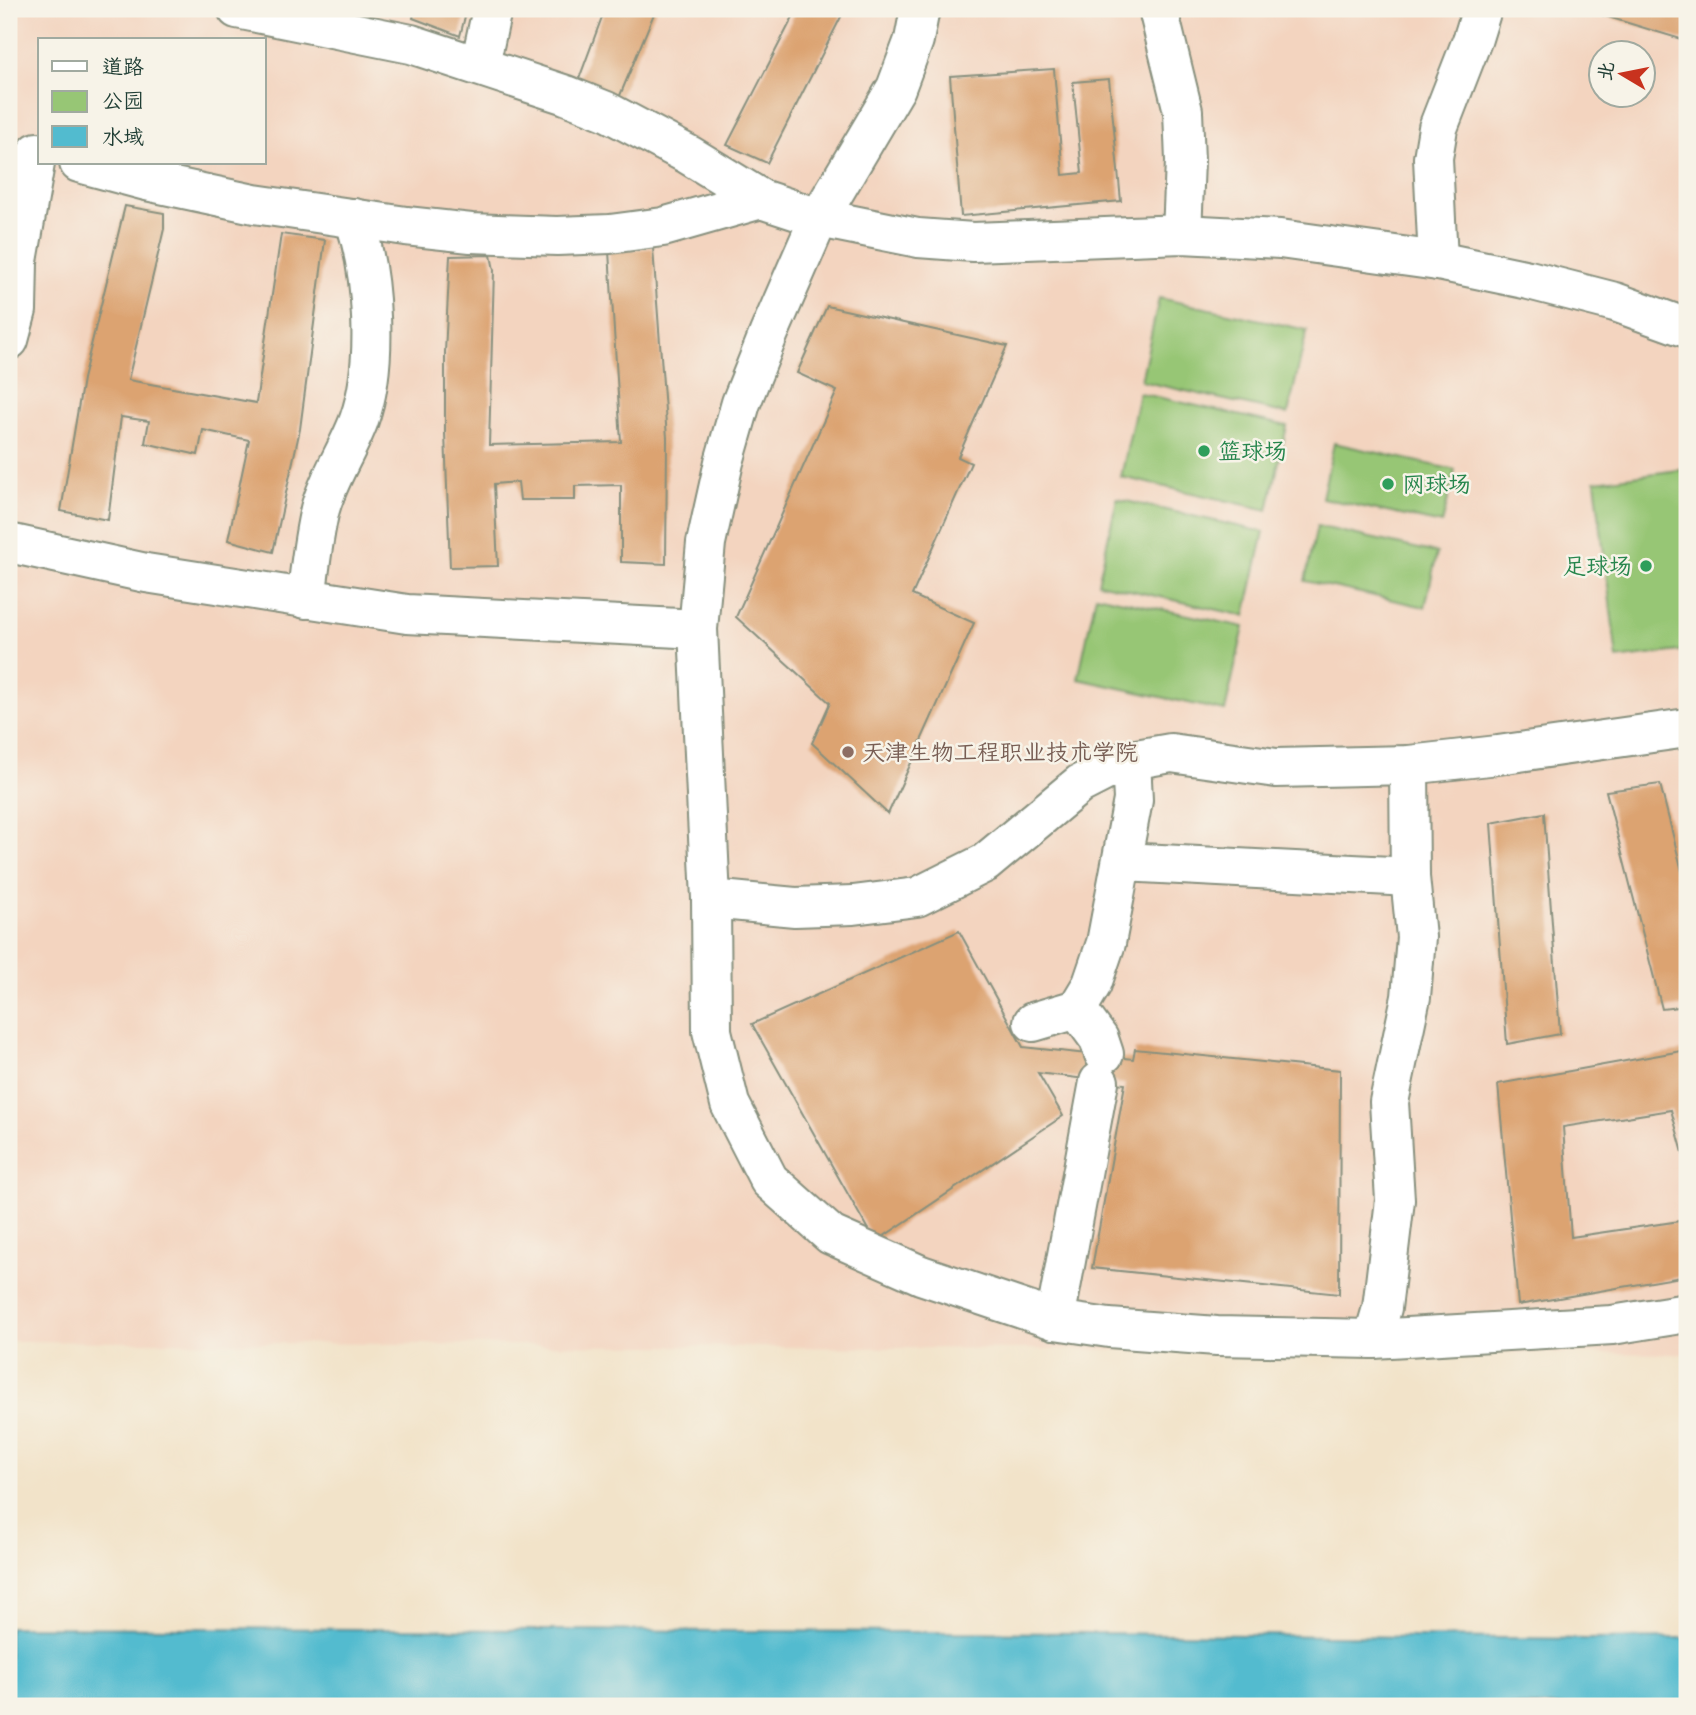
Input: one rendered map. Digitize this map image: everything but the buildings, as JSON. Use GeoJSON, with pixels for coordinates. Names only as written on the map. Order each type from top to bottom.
{"type":"FeatureCollection","features":[{"type":"Feature","properties":{"kind":"lane"},"geometry":{"type":"LineString","coordinates":[[237,9],[411,44],[480,65],[606,111],[689,155],[761,199],[819,218],[918,238],[973,242],[1182,234],[1280,239],[1438,261],[1529,280],[1615,302],[1687,328]]}},
{"type":"Feature","properties":{"kind":"lane"},"geometry":{"type":"LineString","coordinates":[[480,65],[492,9]]}},
{"type":"Feature","properties":{"kind":"lane"},"geometry":{"type":"LineString","coordinates":[[920,9],[914,40],[895,88],[861,152],[819,218],[769,332],[741,403],[706,542],[698,629],[711,899],[712,1031],[730,1104],[769,1180],[831,1236],[920,1275],[1055,1320],[1109,1328],[1217,1336],[1373,1339],[1612,1325],[1687,1313]]}},
{"type":"Feature","properties":{"kind":"lane"},"geometry":{"type":"LineString","coordinates":[[1158,9],[1183,111],[1185,161],[1182,234]]}},
{"type":"Feature","properties":{"kind":"lane"},"geometry":{"type":"LineString","coordinates":[[1438,261],[1433,158],[1438,128],[1482,9]]}},
{"type":"Feature","properties":{"kind":"lane"},"geometry":{"type":"LineString","coordinates":[[9,340],[18,310],[18,261],[29,148]]}},
{"type":"Feature","properties":{"kind":"lane"},"geometry":{"type":"LineString","coordinates":[[83,164],[146,181],[254,204],[471,233],[557,236],[610,234],[663,227],[761,199]]}},
{"type":"Feature","properties":{"kind":"lane"},"geometry":{"type":"LineString","coordinates":[[306,599],[320,510],[333,471],[359,419],[370,363],[370,313],[363,245],[354,218]]}},
{"type":"Feature","properties":{"kind":"lane"},"geometry":{"type":"LineString","coordinates":[[9,543],[146,573],[407,614],[698,629]]}},
{"type":"Feature","properties":{"kind":"lane"},"geometry":{"type":"LineString","coordinates":[[711,899],[795,907],[853,905],[917,897],[985,863],[1080,784],[1125,761],[1171,753],[1276,768],[1409,765],[1687,728]]}},
{"type":"Feature","properties":{"kind":"lane"},"geometry":{"type":"LineString","coordinates":[[1033,1022],[1077,1009],[1092,984],[1106,943],[1123,862],[1133,800],[1131,760]]}},
{"type":"Feature","properties":{"kind":"lane"},"geometry":{"type":"LineString","coordinates":[[1373,1339],[1382,1308],[1395,1200],[1389,1101],[1411,997],[1416,937],[1410,877],[1409,765]]}},
{"type":"Feature","properties":{"kind":"lane"},"geometry":{"type":"LineString","coordinates":[[1123,862],[1410,877]]}},
{"type":"Feature","properties":{"kind":"lane"},"geometry":{"type":"LineString","coordinates":[[1055,1320],[1102,1068],[1099,1039],[1077,1009]]}},
{"type":"Feature","properties":{"kind":"shaded area","name":"天津生物工程职业技术学院"},"geometry":{"type":"Polygon","coordinates":[[[9,9],[1687,9],[1687,1354],[9,1341],[9,9]]]}},
{"type":"Feature","properties":{"kind":"green space","name":"篮球场"},"geometry":{"type":"Polygon","coordinates":[[[1159,298],[1307,330],[1288,414],[1141,381],[1159,298]]]}},
{"type":"Feature","properties":{"kind":"green space","name":"篮球场"},"geometry":{"type":"Polygon","coordinates":[[[1139,393],[1287,426],[1268,510],[1121,477],[1139,393]]]}},
{"type":"Feature","properties":{"kind":"green space","name":"网球场"},"geometry":{"type":"Polygon","coordinates":[[[1334,443],[1455,470],[1442,524],[1322,498],[1334,443]]]}},
{"type":"Feature","properties":{"kind":"green space","name":"足球场"},"geometry":{"type":"Polygon","coordinates":[[[1687,469],[1687,650],[1617,659],[1595,481],[1687,469]]]}},
{"type":"Feature","properties":{"kind":"green space","name":"篮球场"},"geometry":{"type":"Polygon","coordinates":[[[1117,499],[1264,532],[1245,616],[1098,583],[1117,499]]]}},
{"type":"Feature","properties":{"kind":"green space","name":"网球场"},"geometry":{"type":"Polygon","coordinates":[[[1317,526],[1437,553],[1425,607],[1305,581],[1317,526]]]}},
{"type":"Feature","properties":{"kind":"green space"},"geometry":{"type":"Polygon","coordinates":[[[1096,595],[1244,627],[1225,711],[1078,679],[1096,595]]]}},
{"type":"Feature","properties":{"kind":"water"},"geometry":{"type":"Polygon","coordinates":[[[9,1627],[1687,1638],[1687,1706],[9,1706],[9,1627]]]}},
{"type":"Feature","properties":{"kind":"place","name":"篮球场"},"geometry":{"type":"Point","coordinates":[1204,451]}},
{"type":"Feature","properties":{"kind":"place","name":"网球场"},"geometry":{"type":"Point","coordinates":[1388,484]}},
{"type":"Feature","properties":{"kind":"place","name":"足球场"},"geometry":{"type":"Point","coordinates":[1646,566]}},
{"type":"Feature","properties":{"kind":"place","name":"天津生物工程职业技术学院"},"geometry":{"type":"Point","coordinates":[848,752]}}]}
